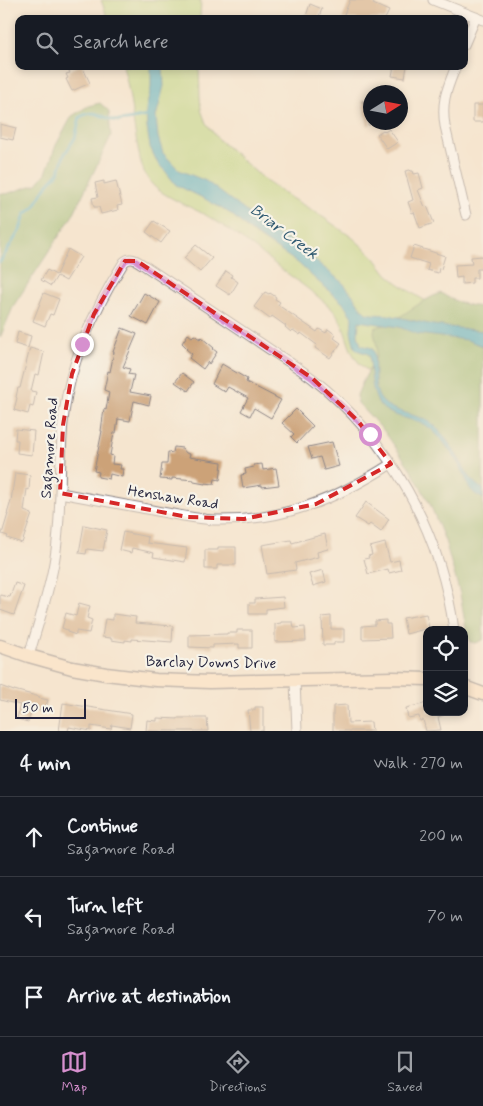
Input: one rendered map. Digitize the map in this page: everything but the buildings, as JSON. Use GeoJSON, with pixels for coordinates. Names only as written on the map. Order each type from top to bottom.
{"type":"FeatureCollection","features":[{"type":"Feature","properties":{"kind":"street"},"geometry":{"type":"LineString","coordinates":[[433,0],[479,19],[468,38]]}},
{"type":"Feature","properties":{"kind":"street"},"geometry":{"type":"LineString","coordinates":[[454,70],[446,92],[443,112],[466,215]]}},
{"type":"Feature","properties":{"kind":"street","name":"Sagamore Road"},"geometry":{"type":"LineString","coordinates":[[29,656],[48,592],[55,560],[58,538],[64,411],[74,369],[97,308],[124,262],[129,259],[142,264],[312,378],[358,421],[381,449],[414,502],[442,574],[453,626]]}},
{"type":"Feature","properties":{"kind":"street","name":"Henshaw Road"},"geometry":{"type":"LineString","coordinates":[[60,493],[188,517],[212,520],[244,519],[279,514],[316,504],[353,487],[391,464]]}},
{"type":"Feature","properties":{"kind":"street","name":"Barclay Downs Drive"},"geometry":{"type":"LineString","coordinates":[[0,646],[72,668],[151,680],[210,682],[423,679]]}},
{"type":"Feature","properties":{"kind":"street"},"geometry":{"type":"LineString","coordinates":[[295,680],[297,731]]}},
{"type":"Feature","properties":{"kind":"street"},"geometry":{"type":"LineString","coordinates":[[468,688],[483,694]]}},
{"type":"Feature","properties":{"kind":"highlighted area"},"geometry":{"type":"Polygon","coordinates":[[[125,261],[137,261],[312,378],[358,421],[391,464],[316,504],[244,519],[188,517],[60,493],[63,425],[72,374],[94,314],[125,261]]]}},
{"type":"Feature","properties":{"kind":"green space"},"geometry":{"type":"Polygon","coordinates":[[[101,0],[201,0],[200,15],[107,15],[101,0]]]}},
{"type":"Feature","properties":{"kind":"green space"},"geometry":{"type":"Polygon","coordinates":[[[124,70],[199,70],[201,110],[206,123],[218,139],[266,181],[353,238],[398,283],[441,309],[379,377],[364,368],[355,358],[341,321],[331,308],[227,229],[203,213],[162,193],[151,183],[144,171],[140,157],[124,70]]]}},
{"type":"Feature","properties":{"kind":"green space"},"geometry":{"type":"Polygon","coordinates":[[[100,103],[109,111],[111,136],[73,215],[14,305],[0,338],[0,193],[6,194],[37,184],[46,173],[56,145],[72,116],[88,106],[100,103]]]}},
{"type":"Feature","properties":{"kind":"green space"},"geometry":{"type":"Polygon","coordinates":[[[441,293],[461,303],[483,307],[483,640],[476,643],[470,642],[468,637],[468,626],[465,626],[460,594],[445,541],[430,504],[410,468],[384,431],[358,403],[357,395],[376,357],[375,328],[393,321],[441,293]]]}},
{"type":"Feature","properties":{"kind":"water"},"geometry":{"type":"Polygon","coordinates":[[[151,70],[163,70],[164,86],[156,117],[158,137],[163,153],[179,170],[206,181],[267,230],[290,241],[302,250],[343,283],[366,313],[389,315],[433,325],[483,331],[483,346],[467,340],[417,334],[399,327],[359,321],[358,335],[361,345],[372,348],[374,352],[376,385],[382,401],[393,408],[422,418],[434,425],[451,446],[472,480],[483,489],[483,499],[468,486],[463,472],[453,455],[431,429],[418,422],[389,413],[379,404],[373,387],[369,355],[355,348],[351,332],[352,317],[343,303],[298,263],[250,231],[231,214],[176,185],[158,164],[150,147],[147,128],[146,109],[151,88],[151,70]]]}},
{"type":"Feature","properties":{"kind":"waterway"},"geometry":{"type":"LineString","coordinates":[[0,262],[20,230],[25,214],[34,207],[48,184],[59,172],[64,155],[75,138],[80,117],[91,113],[119,121],[148,116]]}},
{"type":"Feature","properties":{"kind":"route"},"geometry":{"type":"LineString","coordinates":[[82,344],[97,308],[120,268],[126,260],[135,260],[312,378],[370,434]]}},
{"type":"Feature","properties":{"kind":"water label","name":"Briar Creek"},"geometry":{"type":"Point","coordinates":[284,232]}}]}
